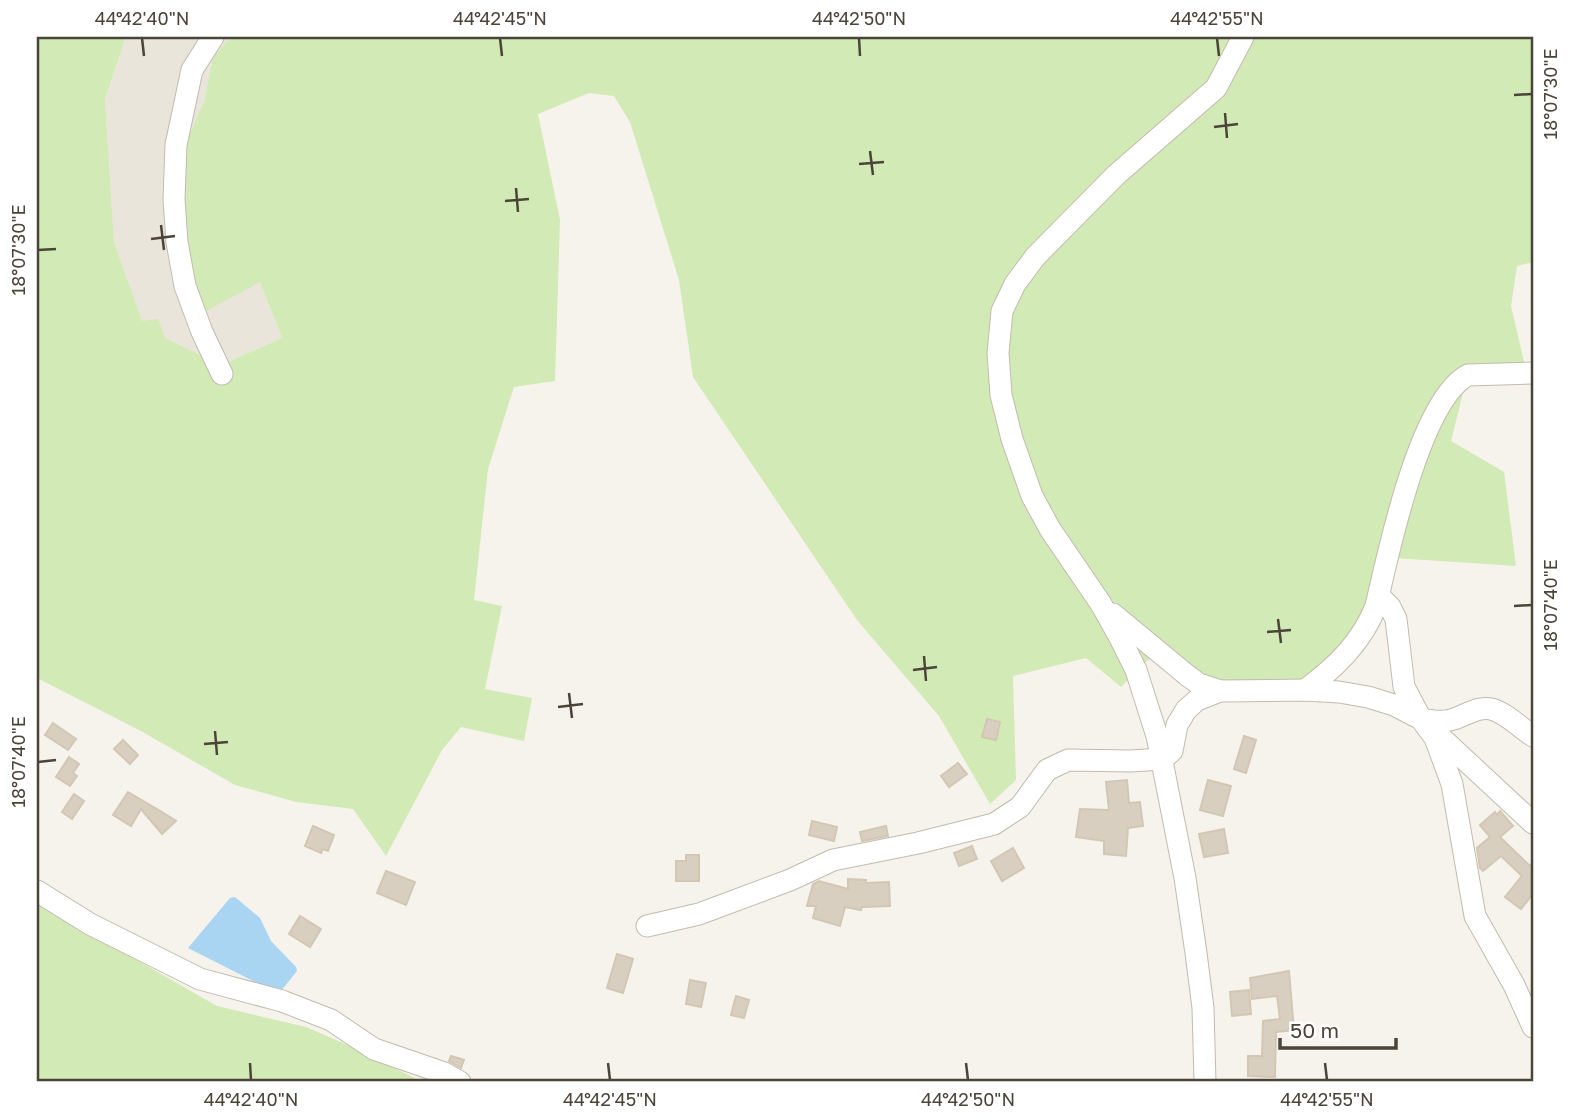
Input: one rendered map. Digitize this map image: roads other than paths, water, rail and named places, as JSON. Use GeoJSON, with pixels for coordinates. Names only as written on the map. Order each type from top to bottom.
{"type":"FeatureCollection","features":[{"type":"Feature","properties":{"kind":"street"},"geometry":{"type":"LineString","coordinates":[[213,37],[192,70],[176,145],[174,199],[177,242],[185,286],[202,332],[222,373]]}},
{"type":"Feature","properties":{"kind":"street"},"geometry":{"type":"LineString","coordinates":[[1206,1082],[1203,1007],[1185,878],[1163,759],[1149,705],[1136,670],[1101,604],[1050,529],[1032,496],[1012,439],[1001,395],[998,353],[1002,312],[1015,284],[1035,257],[1116,175],[1216,88],[1243,37]]}},
{"type":"Feature","properties":{"kind":"street"},"geometry":{"type":"LineString","coordinates":[[1305,690],[1325,675],[1361,637],[1371,620],[1405,495],[1425,435],[1451,389],[1458,380],[1479,373],[1533,373]]}},
{"type":"Feature","properties":{"kind":"street"},"geometry":{"type":"LineString","coordinates":[[1379,596],[1390,607],[1396,619],[1404,687],[1435,738],[1452,784],[1475,916],[1514,985],[1533,1027]]}},
{"type":"Feature","properties":{"kind":"street"},"geometry":{"type":"LineString","coordinates":[[1101,604],[1188,676],[1199,684],[1220,691]]}},
{"type":"Feature","properties":{"kind":"street"},"geometry":{"type":"LineString","coordinates":[[648,926],[699,914],[790,880],[833,860],[907,846],[994,824],[1020,807],[1047,770],[1068,760],[1163,759],[1172,751],[1177,725],[1186,710],[1208,694],[1220,691],[1305,690],[1368,697],[1436,722],[1451,720],[1472,711],[1491,709],[1533,736]]}},
{"type":"Feature","properties":{"kind":"street"},"geometry":{"type":"LineString","coordinates":[[1422,719],[1533,823]]}},
{"type":"Feature","properties":{"kind":"street"},"geometry":{"type":"LineString","coordinates":[[37,891],[90,924],[200,979],[282,1001],[331,1020],[374,1049],[444,1073],[460,1082]]}},
{"type":"Feature","properties":{"kind":"water"},"geometry":{"type":"Polygon","coordinates":[[[235,897],[260,918],[271,941],[296,967],[297,971],[281,991],[273,991],[188,948],[230,898],[235,897]]]}}]}
